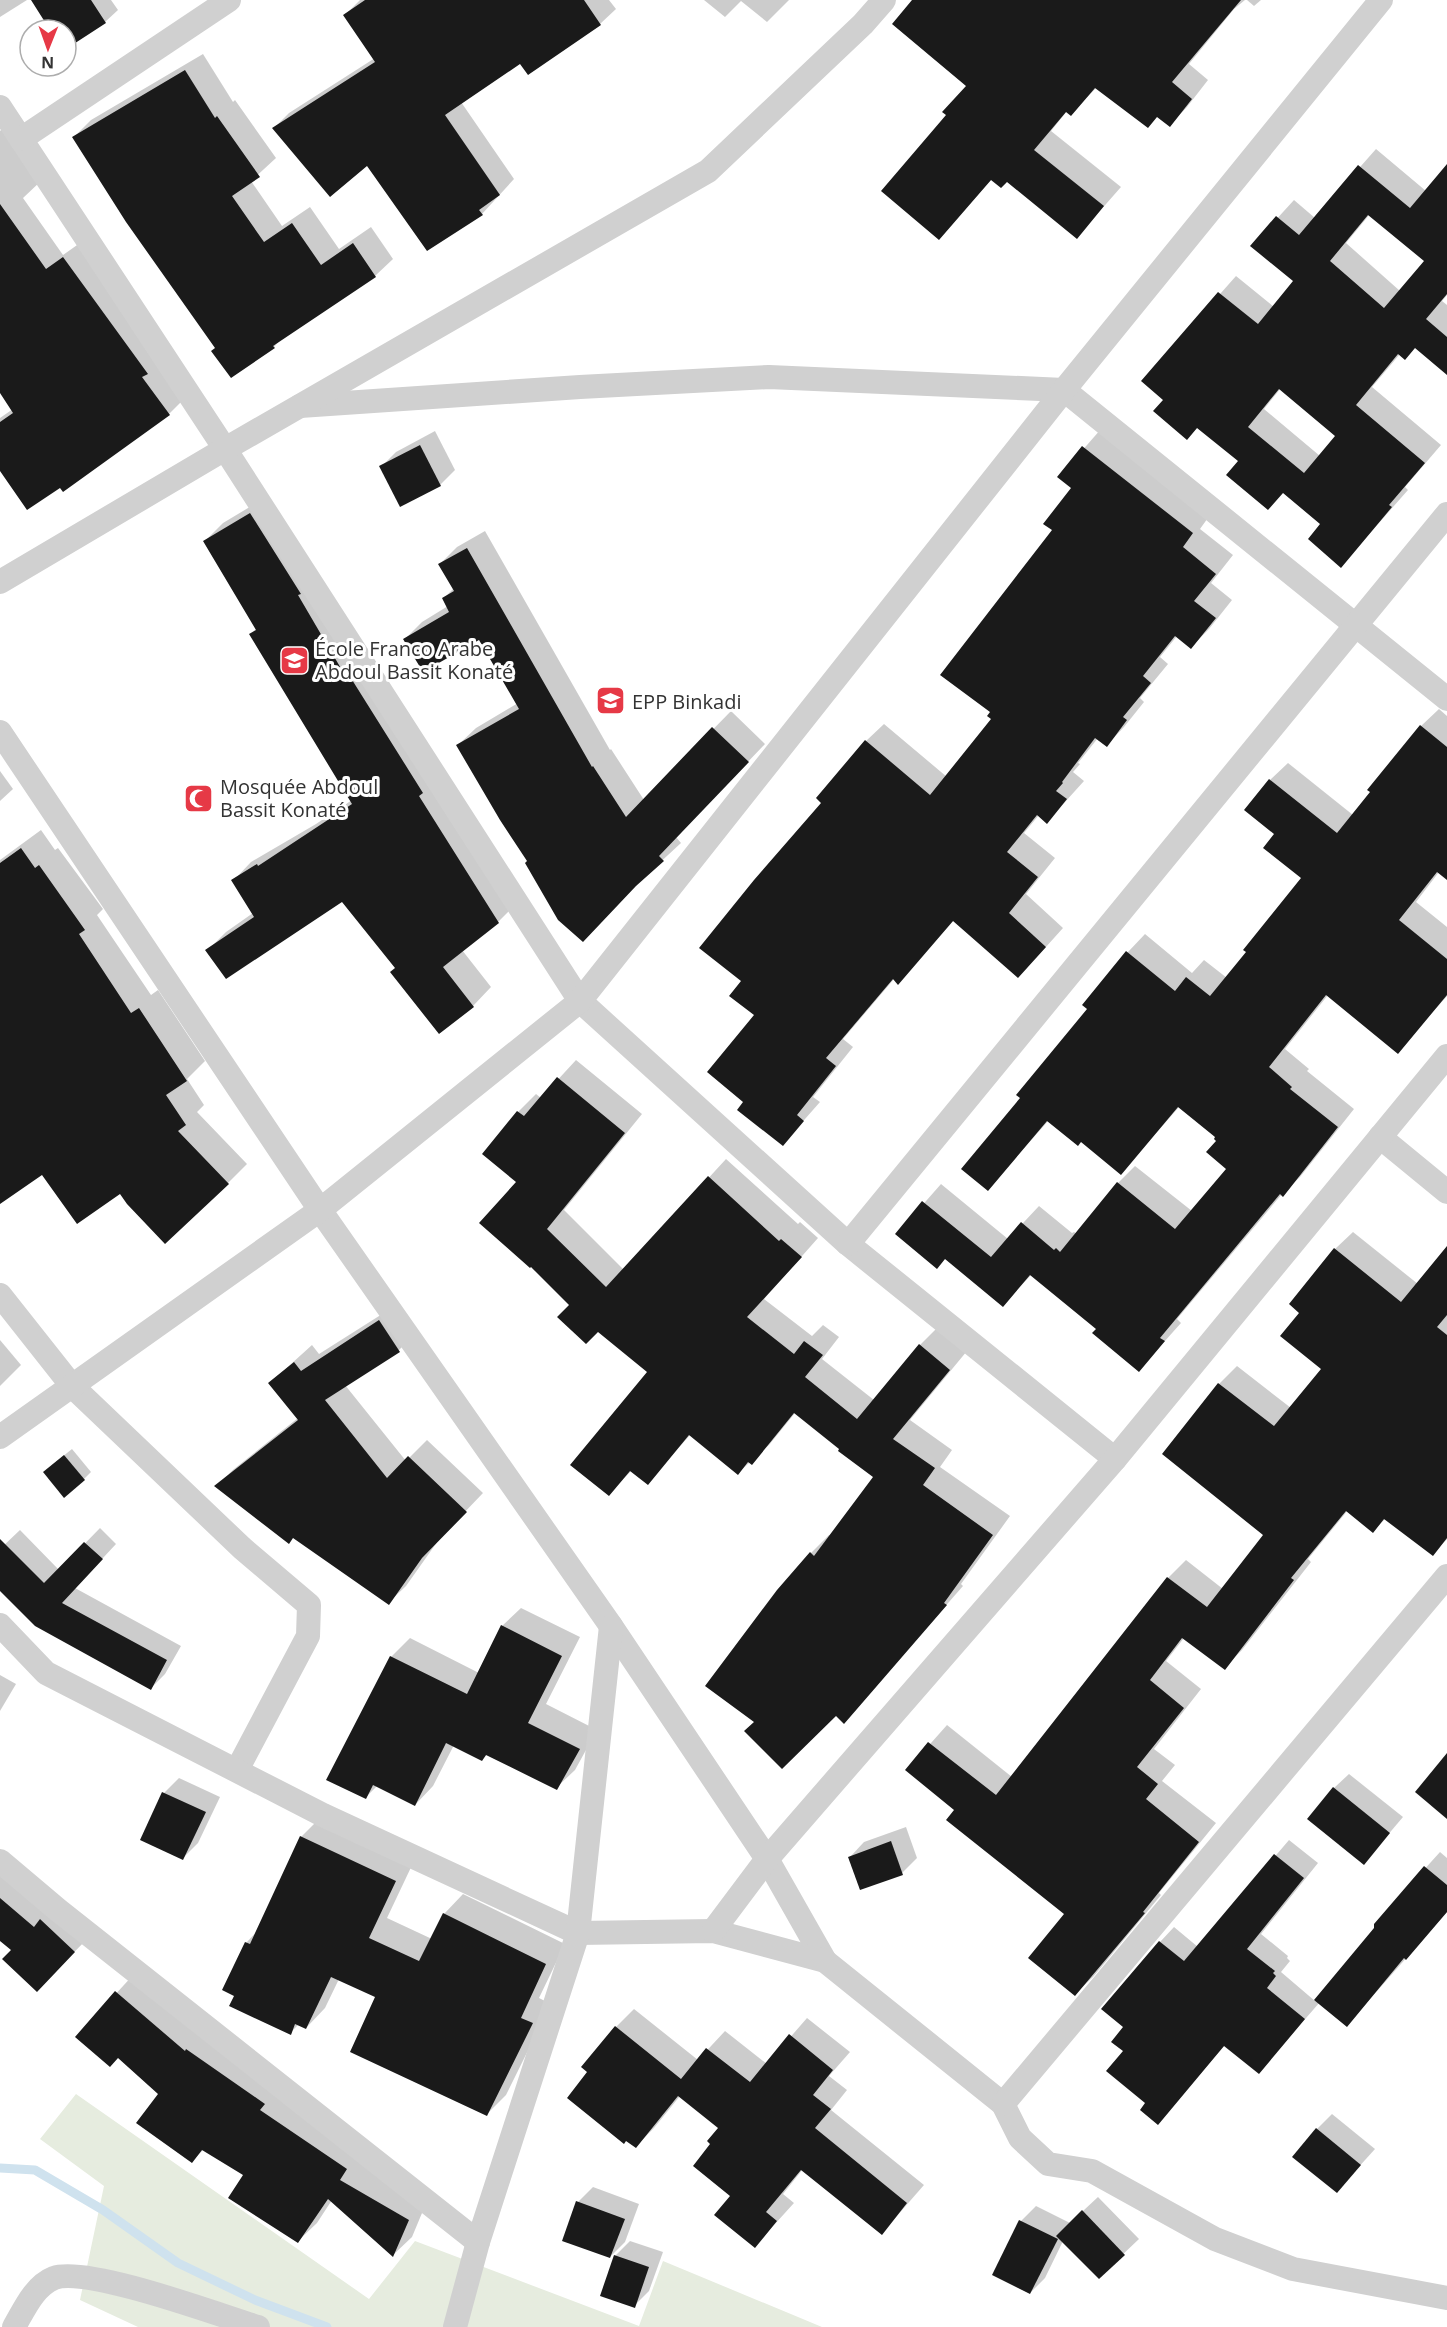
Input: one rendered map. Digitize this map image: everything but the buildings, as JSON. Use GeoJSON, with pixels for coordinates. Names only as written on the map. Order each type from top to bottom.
{"type":"FeatureCollection","features":[{"type":"Feature","properties":{"kind":"street"},"geometry":{"type":"LineString","coordinates":[[21,139],[229,0]]}},
{"type":"Feature","properties":{"kind":"street"},"geometry":{"type":"LineString","coordinates":[[0,582],[225,448],[708,171],[863,24],[884,0]]}},
{"type":"Feature","properties":{"kind":"street"},"geometry":{"type":"LineString","coordinates":[[0,1437],[320,1210],[580,1001],[1064,390],[1380,0]]}},
{"type":"Feature","properties":{"kind":"street"},"geometry":{"type":"LineString","coordinates":[[0,107],[225,448],[580,1001],[848,1244],[1114,1459]]}},
{"type":"Feature","properties":{"kind":"street"},"geometry":{"type":"LineString","coordinates":[[300,406],[770,377],[1064,390],[1447,699]]}},
{"type":"Feature","properties":{"kind":"street"},"geometry":{"type":"LineString","coordinates":[[848,1244],[1447,514]]}},
{"type":"Feature","properties":{"kind":"street"},"geometry":{"type":"LineString","coordinates":[[0,732],[320,1210],[611,1626],[767,1859],[825,1961],[1003,2104],[1020,2138],[1048,2164],[1092,2171],[1215,2239],[1293,2269],[1447,2298]]}},
{"type":"Feature","properties":{"kind":"street"},"geometry":{"type":"LineString","coordinates":[[712,1931],[767,1859],[1114,1459],[1447,1056]]}},
{"type":"Feature","properties":{"kind":"street"},"geometry":{"type":"LineString","coordinates":[[1380,1137],[1447,1192]]}},
{"type":"Feature","properties":{"kind":"street"},"geometry":{"type":"LineString","coordinates":[[0,1294],[72,1386],[242,1548],[309,1605],[308,1636],[237,1770]]}},
{"type":"Feature","properties":{"kind":"street"},"geometry":{"type":"LineString","coordinates":[[1003,2104],[1447,1576]]}},
{"type":"Feature","properties":{"kind":"street"},"geometry":{"type":"LineString","coordinates":[[0,1625],[46,1673],[323,1815],[578,1933],[712,1931],[825,1961]]}},
{"type":"Feature","properties":{"kind":"street"},"geometry":{"type":"LineString","coordinates":[[455,2327],[478,2242],[578,1933],[611,1626]]}},
{"type":"Feature","properties":{"kind":"street"},"geometry":{"type":"LineString","coordinates":[[0,1861],[77,1925],[478,2242]]}},
{"type":"Feature","properties":{"kind":"street"},"geometry":{"type":"LineString","coordinates":[[14,2327],[37,2290],[54,2278],[77,2275],[119,2284],[258,2327]]}},
{"type":"Feature","properties":{"kind":"shaded area"},"geometry":{"type":"Polygon","coordinates":[[[76,2094],[369,2299],[415,2241],[639,2326],[663,2261],[822,2327],[138,2327],[80,2300],[104,2186],[40,2139],[76,2094]]]}},
{"type":"Feature","properties":{"kind":"waterway"},"geometry":{"type":"LineString","coordinates":[[0,2168],[35,2170],[103,2210],[178,2263],[255,2300],[327,2327]]}},
{"type":"Feature","properties":{"kind":"place","name":"École Franco Arabe Abdoul Bassit Konaté"},"geometry":{"type":"Point","coordinates":[294,660]}},
{"type":"Feature","properties":{"kind":"place","name":"EPP Binkadi"},"geometry":{"type":"Point","coordinates":[611,701]}},
{"type":"Feature","properties":{"kind":"place","name":"Mosquée Abdoul Bassit Konaté"},"geometry":{"type":"Point","coordinates":[199,798]}}]}
